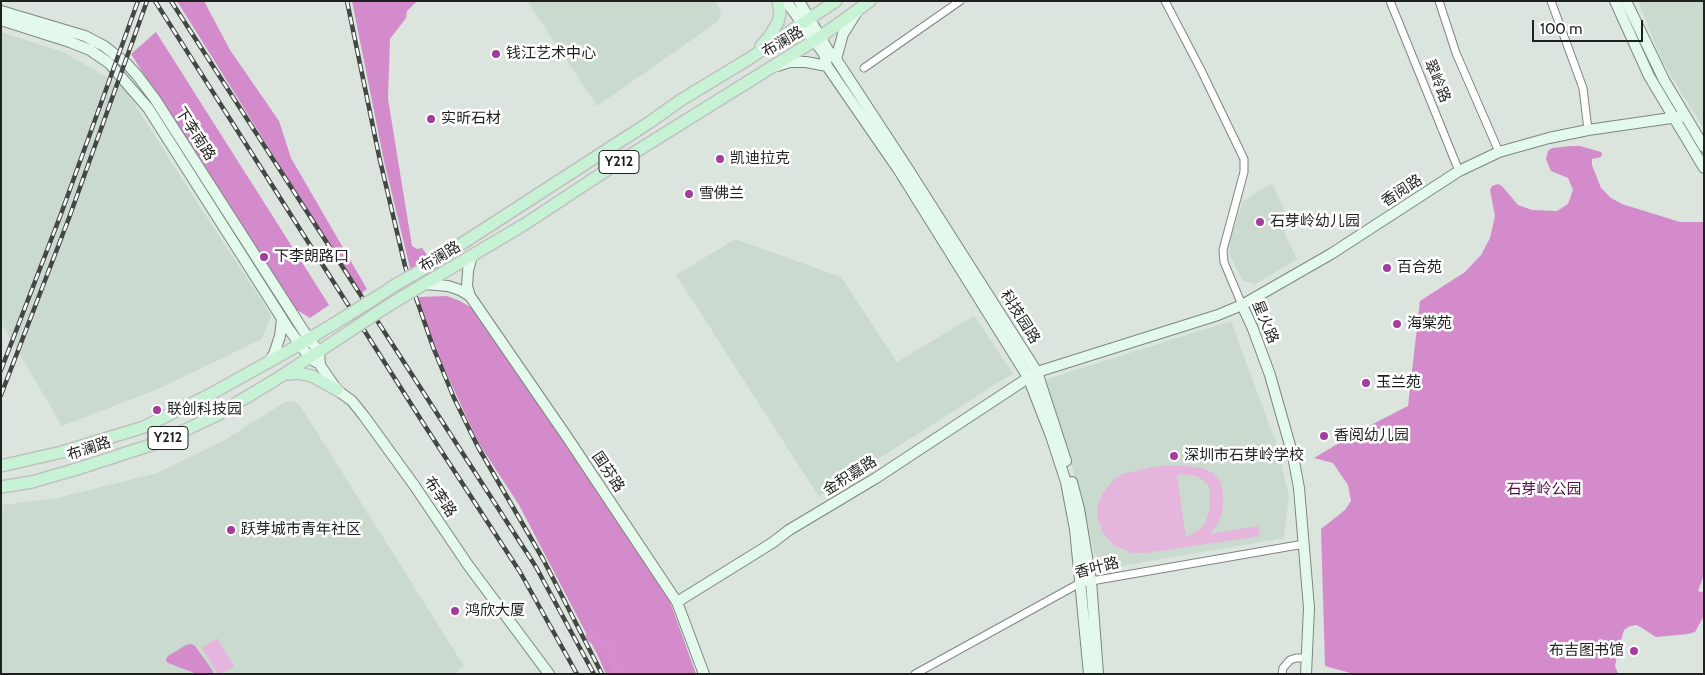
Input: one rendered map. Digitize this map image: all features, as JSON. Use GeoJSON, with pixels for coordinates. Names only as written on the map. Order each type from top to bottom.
{"type":"FeatureCollection","features":[{"type":"Feature","properties":{"kind":"main road"},"geometry":{"type":"LineString","coordinates":[[747,60],[770,37],[780,13],[778,1]]}},
{"type":"Feature","properties":{"kind":"main road"},"geometry":{"type":"LineString","coordinates":[[786,1],[805,21]]}},
{"type":"Feature","properties":{"kind":"main road"},"geometry":{"type":"LineString","coordinates":[[799,1],[805,21]]}},
{"type":"Feature","properties":{"kind":"main road","name":"布澜路"},"geometry":{"type":"LineString","coordinates":[[1,466],[62,452],[144,426],[211,394],[268,363],[418,272],[836,1]]}},
{"type":"Feature","properties":{"kind":"main road","name":"布澜路"},"geometry":{"type":"LineString","coordinates":[[1,487],[59,475],[160,442],[217,415],[316,358],[341,337],[383,309],[525,224],[616,164],[817,39],[870,1]]}},
{"type":"Feature","properties":{"kind":"main road"},"geometry":{"type":"LineString","coordinates":[[1613,1],[1649,76],[1704,168]]}},
{"type":"Feature","properties":{"kind":"main road"},"geometry":{"type":"LineString","coordinates":[[1628,1],[1643,38],[1664,80],[1704,147]]}},
{"type":"Feature","properties":{"kind":"main road"},"geometry":{"type":"LineString","coordinates":[[836,59],[843,34],[858,9]]}},
{"type":"Feature","properties":{"kind":"main road","name":"下李南路"},"geometry":{"type":"LineString","coordinates":[[1,10],[85,36],[104,46],[110,61],[148,108],[163,130],[282,319],[305,341]]}},
{"type":"Feature","properties":{"kind":"main road","name":"下李南路"},"geometry":{"type":"LineString","coordinates":[[1,20],[70,42],[110,61],[130,68],[155,99],[305,341]]}},
{"type":"Feature","properties":{"kind":"main road","name":"科技园路"},"geometry":{"type":"LineString","coordinates":[[805,21],[817,39],[827,66],[900,172],[1032,375],[1066,482],[1075,528],[1089,674]]}},
{"type":"Feature","properties":{"kind":"main road","name":"科技园路"},"geometry":{"type":"LineString","coordinates":[[817,39],[836,59],[1032,375],[1069,470],[1075,494],[1091,581],[1098,674]]}},
{"type":"Feature","properties":{"kind":"main road"},"geometry":{"type":"LineString","coordinates":[[768,46],[773,65],[790,62],[827,66]]}},
{"type":"Feature","properties":{"kind":"main road"},"geometry":{"type":"LineString","coordinates":[[123,78],[130,68]]}},
{"type":"Feature","properties":{"kind":"main road","name":"香阅路"},"geometry":{"type":"LineString","coordinates":[[1032,375],[1242,306],[1331,254],[1459,171],[1499,152],[1549,138],[1588,130],[1684,116]]}},
{"type":"Feature","properties":{"kind":"main road"},"geometry":{"type":"LineString","coordinates":[[470,296],[467,286],[472,255]]}},
{"type":"Feature","properties":{"kind":"main road"},"geometry":{"type":"LineString","coordinates":[[424,284],[448,286],[470,296]]}},
{"type":"Feature","properties":{"kind":"main road","name":"国芬路"},"geometry":{"type":"LineString","coordinates":[[470,296],[677,602],[704,674]]}},
{"type":"Feature","properties":{"kind":"main road","name":"星火路"},"geometry":{"type":"LineString","coordinates":[[1242,306],[1253,329],[1270,375],[1293,456],[1299,488],[1309,608],[1306,674]]}},
{"type":"Feature","properties":{"kind":"main road"},"geometry":{"type":"LineString","coordinates":[[268,363],[274,354],[280,336],[282,319]]}},
{"type":"Feature","properties":{"kind":"main road","name":"布李路"},"geometry":{"type":"LineString","coordinates":[[305,341],[337,390],[352,401],[364,416],[414,485],[468,565],[549,674]]}},
{"type":"Feature","properties":{"kind":"main road"},"geometry":{"type":"LineString","coordinates":[[284,375],[306,374],[322,380],[337,390]]}},
{"type":"Feature","properties":{"kind":"main road","name":"金积嘉路"},"geometry":{"type":"LineString","coordinates":[[677,602],[772,543],[789,530],[876,478],[1032,375]]}},
{"type":"Feature","properties":{"kind":"street"},"geometry":{"type":"LineString","coordinates":[[864,68],[960,1]]}},
{"type":"Feature","properties":{"kind":"street","name":"星火路"},"geometry":{"type":"LineString","coordinates":[[1165,1],[1244,159],[1244,172],[1223,250],[1224,262],[1242,306]]}},
{"type":"Feature","properties":{"kind":"street","name":"翠岭路"},"geometry":{"type":"LineString","coordinates":[[1390,1],[1459,171]]}},
{"type":"Feature","properties":{"kind":"street"},"geometry":{"type":"LineString","coordinates":[[1439,1],[1456,53],[1499,152]]}},
{"type":"Feature","properties":{"kind":"street"},"geometry":{"type":"LineString","coordinates":[[1551,1],[1583,88],[1588,130]]}},
{"type":"Feature","properties":{"kind":"street","name":"香叶路"},"geometry":{"type":"LineString","coordinates":[[915,674],[1080,583],[1304,544]]}},
{"type":"Feature","properties":{"kind":"street"},"geometry":{"type":"LineString","coordinates":[[1282,674],[1283,668],[1290,660],[1308,658]]}},
{"type":"Feature","properties":{"kind":"shaded area"},"geometry":{"type":"Polygon","coordinates":[[[527,1],[715,1],[721,11],[716,23],[597,106],[527,1]]]}},
{"type":"Feature","properties":{"kind":"shaded area"},"geometry":{"type":"Polygon","coordinates":[[[1638,1],[1704,1],[1704,129],[1662,61],[1638,1]]]}},
{"type":"Feature","properties":{"kind":"shaded area"},"geometry":{"type":"Polygon","coordinates":[[[1,32],[63,52],[124,87],[271,315],[262,339],[158,389],[62,426],[1,323],[1,32]]]}},
{"type":"Feature","properties":{"kind":"shaded area","name":"石芽岭幼儿园"},"geometry":{"type":"Polygon","coordinates":[[[1272,183],[1284,210],[1285,235],[1297,259],[1255,284],[1242,280],[1229,253],[1231,236],[1243,201],[1272,183]]]}},
{"type":"Feature","properties":{"kind":"shaded area"},"geometry":{"type":"Polygon","coordinates":[[[735,239],[841,277],[897,362],[974,316],[1013,373],[819,497],[676,275],[735,239]]]}},
{"type":"Feature","properties":{"kind":"shaded area","name":"深圳市石芽岭学校"},"geometry":{"type":"Polygon","coordinates":[[[1231,321],[1276,443],[1289,496],[1284,538],[1099,570],[1073,470],[1044,380],[1231,321]]]}},
{"type":"Feature","properties":{"kind":"shaded area"},"geometry":{"type":"Polygon","coordinates":[[[287,401],[295,402],[301,407],[464,666],[454,674],[1,674],[1,505],[57,498],[157,473],[223,441],[287,401]]]}},
{"type":"Feature","properties":{"kind":"shaded area"},"geometry":{"type":"Polygon","coordinates":[[[1178,465],[1202,468],[1213,473],[1220,481],[1223,493],[1223,510],[1218,523],[1210,534],[1258,526],[1260,536],[1145,553],[1133,553],[1115,546],[1103,533],[1098,519],[1097,508],[1102,494],[1122,474],[1152,467],[1178,465]],[[1180,474],[1177,476],[1186,537],[1199,530],[1205,524],[1210,507],[1209,486],[1196,476],[1180,474]]]}},
{"type":"Feature","properties":{"kind":"shaded area"},"geometry":{"type":"Polygon","coordinates":[[[217,638],[234,666],[222,674],[218,674],[202,648],[217,638]]]}},
{"type":"Feature","properties":{"kind":"green space"},"geometry":{"type":"Polygon","coordinates":[[[177,1],[204,1],[230,50],[279,121],[291,158],[367,289],[360,294],[177,1]]]}},
{"type":"Feature","properties":{"kind":"green space"},"geometry":{"type":"Polygon","coordinates":[[[352,1],[417,1],[407,11],[406,18],[390,39],[388,99],[412,246],[417,249],[422,248],[431,260],[411,272],[384,161],[352,1]]]}},
{"type":"Feature","properties":{"kind":"green space"},"geometry":{"type":"Polygon","coordinates":[[[156,32],[329,305],[310,318],[289,305],[131,54],[156,32]]]}},
{"type":"Feature","properties":{"kind":"green space","name":"石芽岭公园"},"geometry":{"type":"Polygon","coordinates":[[[1580,146],[1601,152],[1601,157],[1592,159],[1592,165],[1601,188],[1611,198],[1622,204],[1680,222],[1704,222],[1704,575],[1698,591],[1704,593],[1704,616],[1695,632],[1688,634],[1656,637],[1637,625],[1630,626],[1624,630],[1615,666],[1618,674],[1354,674],[1325,666],[1321,529],[1345,510],[1351,501],[1348,485],[1333,463],[1314,458],[1363,429],[1408,406],[1420,301],[1465,272],[1481,255],[1490,238],[1495,216],[1490,190],[1492,186],[1498,184],[1502,186],[1518,205],[1532,210],[1557,211],[1568,204],[1573,190],[1568,178],[1551,171],[1546,159],[1548,151],[1552,148],[1580,146]]]}},
{"type":"Feature","properties":{"kind":"green space"},"geometry":{"type":"Polygon","coordinates":[[[447,296],[472,308],[486,325],[669,599],[696,674],[606,674],[519,505],[478,442],[425,327],[416,302],[419,297],[447,296]]]}},
{"type":"Feature","properties":{"kind":"green space"},"geometry":{"type":"Polygon","coordinates":[[[191,644],[195,646],[213,671],[213,674],[197,674],[166,661],[168,656],[191,644]]]}},
{"type":"Feature","properties":{"kind":"waterway"},"geometry":{"type":"LineString","coordinates":[[593,636],[609,647],[621,674]]}},
{"type":"Feature","properties":{"kind":"railway"},"geometry":{"type":"LineString","coordinates":[[1,370],[61,214],[138,1]]}},
{"type":"Feature","properties":{"kind":"railway"},"geometry":{"type":"LineString","coordinates":[[1,395],[69,218],[147,1]]}},
{"type":"Feature","properties":{"kind":"railway"},"geometry":{"type":"LineString","coordinates":[[155,1],[520,572],[577,674]]}},
{"type":"Feature","properties":{"kind":"railway"},"geometry":{"type":"LineString","coordinates":[[171,1],[536,567],[594,674]]}},
{"type":"Feature","properties":{"kind":"railway"},"geometry":{"type":"LineString","coordinates":[[347,1],[379,156],[405,266],[433,347],[454,398],[478,447],[543,559],[602,674]]}},
{"type":"Feature","properties":{"kind":"place","name":"钱江艺术中心"},"geometry":{"type":"Point","coordinates":[496,54]}},
{"type":"Feature","properties":{"kind":"place","name":"实昕石材"},"geometry":{"type":"Point","coordinates":[431,119]}},
{"type":"Feature","properties":{"kind":"place","name":"凯迪拉克"},"geometry":{"type":"Point","coordinates":[720,159]}},
{"type":"Feature","properties":{"kind":"place","name":"雪佛兰"},"geometry":{"type":"Point","coordinates":[689,194]}},
{"type":"Feature","properties":{"kind":"place","name":"石芽岭幼儿园"},"geometry":{"type":"Point","coordinates":[1260,222]}},
{"type":"Feature","properties":{"kind":"place","name":"下李朗路口"},"geometry":{"type":"Point","coordinates":[264,257]}},
{"type":"Feature","properties":{"kind":"place","name":"百合苑"},"geometry":{"type":"Point","coordinates":[1387,268]}},
{"type":"Feature","properties":{"kind":"place","name":"海棠苑"},"geometry":{"type":"Point","coordinates":[1397,324]}},
{"type":"Feature","properties":{"kind":"place","name":"玉兰苑"},"geometry":{"type":"Point","coordinates":[1366,383]}},
{"type":"Feature","properties":{"kind":"place","name":"联创科技园"},"geometry":{"type":"Point","coordinates":[157,410]}},
{"type":"Feature","properties":{"kind":"place","name":"香阅幼儿园"},"geometry":{"type":"Point","coordinates":[1324,436]}},
{"type":"Feature","properties":{"kind":"place","name":"深圳市石芽岭学校"},"geometry":{"type":"Point","coordinates":[1174,456]}},
{"type":"Feature","properties":{"kind":"place","name":"跃芽城市青年社区"},"geometry":{"type":"Point","coordinates":[231,530]}},
{"type":"Feature","properties":{"kind":"place","name":"鸿欣大厦"},"geometry":{"type":"Point","coordinates":[455,611]}},
{"type":"Feature","properties":{"kind":"place","name":"布吉图书馆"},"geometry":{"type":"Point","coordinates":[1634,651]}}]}
